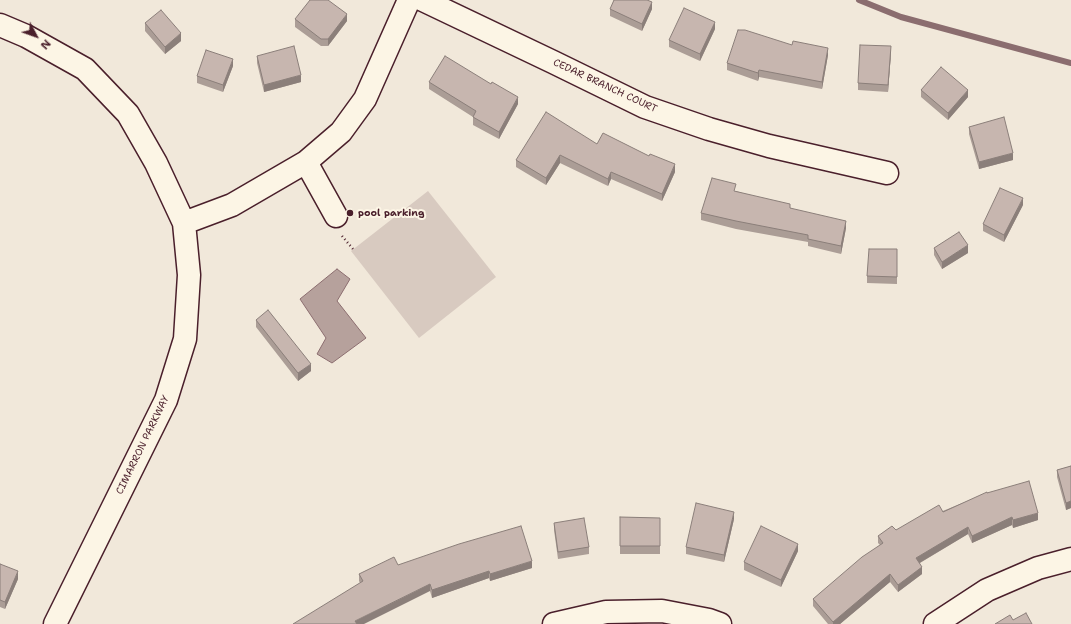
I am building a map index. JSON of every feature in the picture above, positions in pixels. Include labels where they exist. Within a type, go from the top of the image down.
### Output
[{"type":"street","points":[[184,223],[232,205],[306,162],[341,132],[365,99],[409,0]]},
{"type":"street","name":"CEDAR BRANCH COURT","points":[[423,0],[645,107],[709,129],[769,146],[887,173]]},
{"type":"street","name":"CIMARRON PARKWAY","points":[[0,26],[26,36],[85,69],[128,114],[156,163],[184,223],[189,275],[185,337],[166,400],[55,624]]},
{"type":"street","points":[[306,162],[336,216]]},
{"type":"street","points":[[935,624],[986,590],[1038,568],[1071,559]]},
{"type":"street","points":[[558,624],[606,612],[662,611],[709,620],[720,624]]},
{"type":"path","points":[[345,239],[353,249]]},
{"type":"shaded area","points":[[428,191],[496,277],[419,338],[351,251]]},
{"type":"shaded area","points":[[337,269],[350,279],[337,301],[366,338],[332,363],[317,354],[326,338],[300,299]]},
{"type":"building","points":[[310,0],[328,0],[347,14],[328,39],[321,39],[295,19]]},
{"type":"building","points":[[614,0],[647,0],[652,2],[642,24],[610,9]]},
{"type":"building","points":[[684,8],[715,22],[700,54],[669,40]]},
{"type":"building","points":[[161,10],[181,33],[165,47],[145,23]]},
{"type":"building","points":[[738,30],[745,30],[792,45],[793,41],[828,48],[822,82],[759,70],[758,73],[727,63]]},
{"type":"building","points":[[860,45],[891,46],[888,85],[858,83]]},
{"type":"building","points":[[294,46],[301,75],[264,85],[257,56]]},
{"type":"building","points":[[206,50],[233,59],[223,85],[197,76]]},
{"type":"building","points":[[445,56],[491,84],[492,82],[518,97],[499,132],[473,117],[476,111],[429,82]]},
{"type":"building","points":[[941,67],[968,90],[948,113],[921,90]]},
{"type":"building","points":[[546,112],[597,144],[603,133],[649,156],[650,154],[675,164],[662,194],[611,172],[608,179],[560,155],[546,178],[516,160]]},
{"type":"building","points":[[1004,117],[1013,153],[979,162],[969,127]]},
{"type":"building","points":[[712,178],[736,184],[734,191],[790,204],[790,208],[846,221],[841,246],[808,239],[808,235],[701,213]]},
{"type":"building","points":[[1000,188],[1023,198],[1004,235],[983,224]]},
{"type":"building","points":[[959,232],[968,245],[942,262],[934,248]]},
{"type":"building","points":[[869,249],[897,249],[897,277],[867,276]]},
{"type":"building","points":[[268,310],[311,364],[298,373],[256,320]]},
{"type":"building","points":[[1071,466],[1071,501],[1066,503],[1057,470]]},
{"type":"building","points":[[1029,481],[1038,513],[1013,520],[1012,517],[972,536],[968,527],[916,558],[922,567],[898,585],[890,574],[833,622],[813,599],[862,557],[883,543],[878,536],[892,526],[896,530],[939,505],[943,512],[987,492]]},
{"type":"building","points":[[696,503],[734,512],[724,555],[686,547]]},
{"type":"building","points":[[620,517],[660,518],[660,546],[620,546]]},
{"type":"building","points":[[584,518],[589,547],[558,552],[554,523]]},
{"type":"building","points":[[521,526],[532,561],[490,574],[489,571],[432,590],[430,584],[355,621],[357,624],[293,624],[363,581],[359,574],[394,557],[398,565],[459,544]]},
{"type":"building","points":[[761,526],[798,544],[781,580],[744,562]]},
{"type":"building","points":[[0,564],[18,571],[5,602],[0,600]]},
{"type":"building","points":[[1026,613],[1032,624],[995,624],[1010,615],[1013,620]]},
{"type":"waterway","points":[[859,0],[901,17],[1071,63]]},
{"type":"place","name":"pool parking","points":[[350,213]]}]
